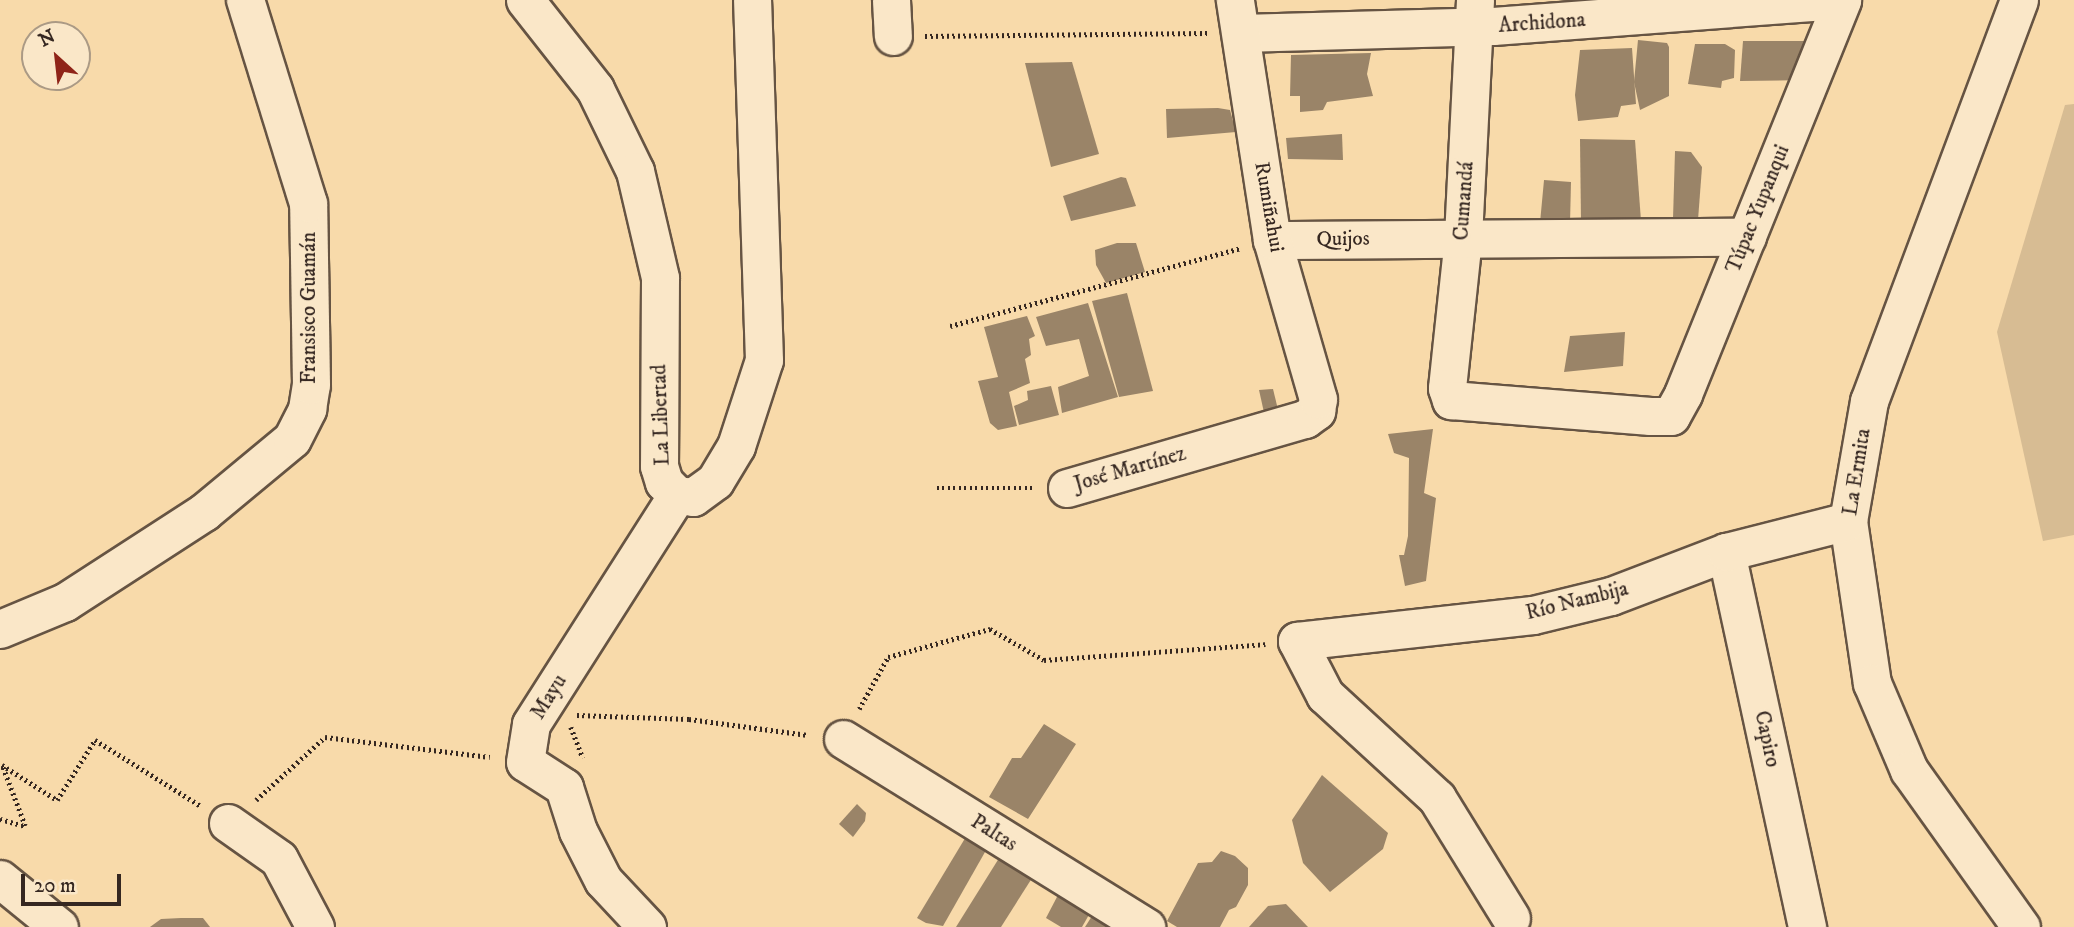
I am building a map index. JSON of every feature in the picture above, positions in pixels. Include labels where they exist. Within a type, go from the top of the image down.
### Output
[{"type":"street","name":"Fransisco Guamán","points":[[0,629],[65,602],[204,512],[292,439],[307,409],[311,385],[308,203],[246,0]]},
{"type":"street","name":"La Libertad","points":[[525,0],[595,89],[635,171],[660,278],[659,466],[664,482],[677,495],[693,496],[715,481],[736,446],[764,360],[752,0]]},
{"type":"street","points":[[891,0],[893,36]]},
{"type":"street","name":"Archidona","points":[[1238,16],[1475,13],[1842,0]]},
{"type":"street","name":"Túpac Yupanqui","points":[[1451,400],[1671,416],[1747,237],[1842,0]]},
{"type":"street","name":"La Ermita","points":[[2019,0],[1869,401],[1848,521],[1872,683],[1909,770],[2021,927]]},
{"type":"street","name":"Cumandá","points":[[1451,400],[1447,388],[1463,238],[1475,13]]},
{"type":"street","name":"Rumiñahui","points":[[1238,16],[1272,240],[1318,399],[1316,411]]},
{"type":"street","name":"Quijos","points":[[1272,240],[1747,237]]},
{"type":"street","name":"José Martínez","points":[[1067,488],[1306,419],[1316,411]]},
{"type":"street","name":"Mayu","points":[[525,762],[531,724],[677,495]]},
{"type":"street","name":"Río Nambija","points":[[1511,918],[1437,798],[1325,695],[1297,641],[1533,615],[1611,596],[1726,552],[1848,521]]},
{"type":"street","name":"Capiro","points":[[1726,552],[1807,927]]},
{"type":"street","name":"Paltas","points":[[842,739],[1146,927]]},
{"type":"street","points":[[525,762],[564,787],[578,831],[604,880],[647,927]]},
{"type":"street","points":[[228,823],[279,859],[315,927]]},
{"type":"street","points":[[0,879],[59,927]]},
{"type":"path","points":[[893,36],[1238,16]]},
{"type":"path","points":[[950,326],[1272,240]]},
{"type":"path","name":"José Martínez","points":[[937,488],[1067,488]]},
{"type":"path","points":[[0,819],[25,826],[2,765],[57,800],[95,740],[228,823],[325,737],[525,762]]},
{"type":"shaded area","points":[[2074,104],[2074,535],[2043,541],[1997,332],[2065,105]]},
{"type":"building","points":[[1638,40],[1667,43],[1669,47],[1669,96],[1640,110],[1634,82]]},
{"type":"building","points":[[1743,41],[1806,41],[1806,80],[1740,81]]},
{"type":"building","points":[[1695,44],[1725,44],[1735,50],[1734,78],[1722,81],[1721,88],[1688,84]]},
{"type":"building","points":[[1632,48],[1636,104],[1621,106],[1618,117],[1578,121],[1575,95],[1580,50]]},
{"type":"building","points":[[1371,53],[1367,74],[1373,96],[1327,102],[1323,110],[1300,112],[1300,96],[1290,96],[1291,55]]},
{"type":"building","points":[[1072,62],[1099,154],[1051,167],[1025,63]]},
{"type":"building","points":[[1166,109],[1230,110],[1236,132],[1167,138]]},
{"type":"building","points":[[1342,134],[1343,160],[1288,159],[1286,138]]},
{"type":"building","points":[[1580,139],[1635,140],[1641,221],[1581,222]]},
{"type":"building","points":[[1675,151],[1691,152],[1702,167],[1698,220],[1673,219]]},
{"type":"building","points":[[1121,177],[1126,178],[1136,206],[1071,221],[1063,196]]},
{"type":"building","points":[[1544,180],[1571,182],[1570,223],[1540,223]]},
{"type":"building","points":[[1117,243],[1136,243],[1145,272],[1106,283],[1096,265],[1095,250]]},
{"type":"building","points":[[1127,293],[1153,391],[1119,397],[1092,301]]},
{"type":"building","points":[[1088,303],[1118,397],[1062,413],[1058,387],[1089,376],[1079,339],[1046,346],[1036,317]]},
{"type":"building","points":[[1027,316],[1035,336],[1029,339],[1031,355],[1025,359],[1030,383],[1009,392],[1017,426],[998,430],[990,423],[978,381],[998,377],[984,327]]},
{"type":"building","points":[[1625,332],[1623,366],[1564,372],[1570,336]]},
{"type":"building","points":[[1051,386],[1059,415],[1019,425],[1014,406],[1028,400],[1027,391]]},
{"type":"building","points":[[1273,389],[1281,422],[1267,426],[1259,390]]},
{"type":"building","points":[[1433,429],[1424,493],[1436,498],[1426,581],[1405,586],[1399,555],[1404,555],[1408,536],[1409,458],[1394,453],[1388,434]]},
{"type":"building","points":[[1044,724],[1076,744],[1028,819],[989,797],[1012,758],[1021,758]]},
{"type":"building","points":[[1322,775],[1388,833],[1383,849],[1330,892],[1303,863],[1292,820]]},
{"type":"building","points":[[857,804],[866,813],[865,821],[853,837],[839,824]]},
{"type":"building","points":[[967,835],[989,845],[943,926],[926,923],[917,918]]},
{"type":"building","points":[[1221,851],[1235,856],[1248,868],[1248,885],[1236,907],[1229,910],[1220,927],[1177,927],[1167,921],[1198,863],[1212,862]]},
{"type":"building","points":[[1001,855],[1034,875],[1001,927],[956,927]]},
{"type":"building","points":[[1058,895],[1090,913],[1082,927],[1061,927],[1046,918]]},
{"type":"building","points":[[1286,904],[1308,927],[1249,927],[1268,906]]},
{"type":"building","points":[[1092,916],[1111,927],[1085,927]]},
{"type":"building","points":[[203,918],[210,927],[150,927],[161,919]]}]
